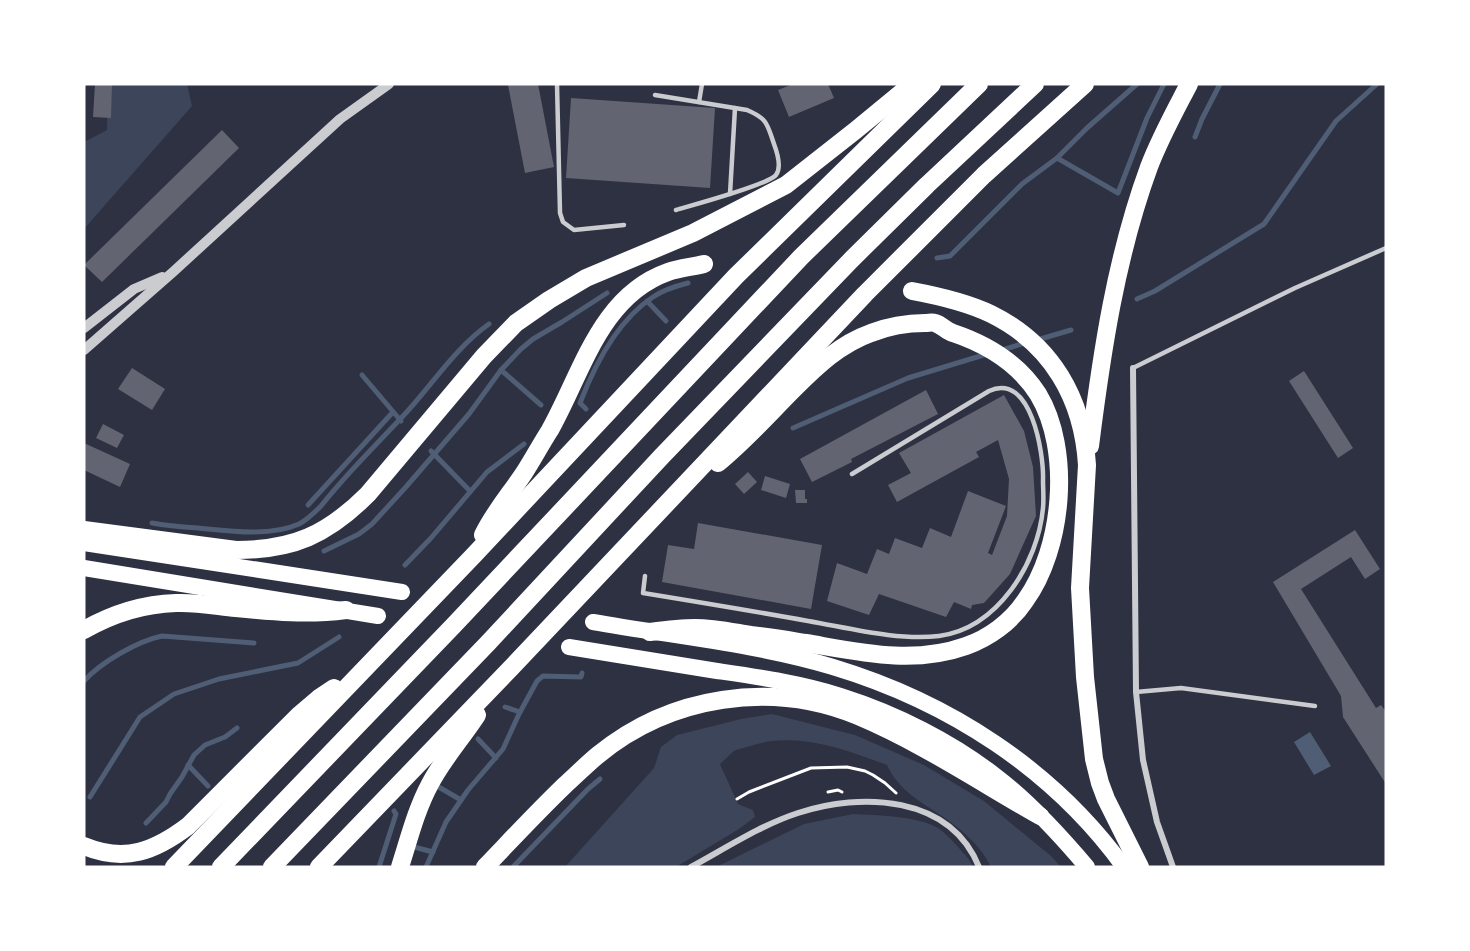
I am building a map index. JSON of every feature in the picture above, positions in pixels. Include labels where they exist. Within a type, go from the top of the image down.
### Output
[{"type":"highway","points":[[84,530],[236,550],[279,547],[309,538],[347,514],[368,494],[484,356],[516,323],[549,300],[586,279],[693,233],[786,184],[912,84]]},
{"type":"highway","points":[[174,867],[455,575],[736,276],[932,84]]},
{"type":"highway","points":[[221,867],[498,580],[807,251],[979,84]]},
{"type":"highway","points":[[272,867],[852,259],[1035,84]]},
{"type":"highway","points":[[319,867],[496,684],[891,267],[1013,148],[1085,84]]},
{"type":"highway","points":[[1140,867],[1106,799],[1096,769],[1084,677],[1080,588],[1088,465],[1108,322],[1123,250],[1150,165],[1189,84]]},
{"type":"highway","points":[[474,555],[493,516],[524,473],[552,427],[588,353],[617,307],[636,288],[655,278],[669,272],[704,264]]},
{"type":"highway","points":[[912,291],[953,300],[990,314],[1022,333],[1047,356],[1066,384],[1079,414],[1088,465]]},
{"type":"highway","points":[[650,632],[680,628],[714,629],[837,649],[906,657],[951,651],[974,643],[993,633],[1017,613],[1037,583],[1051,542],[1057,511],[1059,472],[1055,436],[1050,417],[1025,377],[986,346],[948,332],[936,323],[920,323],[888,327],[870,333],[854,340],[828,357],[733,451],[683,485]]},
{"type":"highway","points":[[84,543],[402,592]]},
{"type":"highway","points":[[84,568],[378,616]]},
{"type":"highway","points":[[84,630],[121,613],[153,605],[176,603],[302,613],[346,610]]},
{"type":"highway","points":[[592,622],[759,649],[816,663],[871,679],[932,706],[995,742],[1045,781],[1084,817],[1124,867]]},
{"type":"highway","points":[[569,647],[808,687],[874,708],[965,755],[1009,786],[1087,867]]},
{"type":"highway","points":[[84,846],[117,854],[132,853],[160,845],[189,826],[310,705],[363,669]]},
{"type":"highway","points":[[400,867],[429,786],[496,684]]},
{"type":"highway","points":[[485,867],[533,816],[598,755],[636,729],[694,705],[743,696],[798,699],[827,705],[856,715],[908,739],[1040,816]]},
{"type":"street","points":[[84,350],[340,119],[389,84]]},
{"type":"street","points":[[84,328],[134,289],[173,272]]},
{"type":"street","points":[[1132,368],[1136,692],[1143,759],[1157,822],[1173,867]]},
{"type":"street","points":[[691,867],[797,813],[847,802],[863,802],[900,804],[916,808],[939,819],[964,842],[979,867]]},
{"type":"lane","points":[[557,84],[560,213],[563,222],[574,230],[624,225]]},
{"type":"lane","points":[[699,102],[702,84]]},
{"type":"lane","points":[[655,95],[747,110],[758,114],[766,120],[780,168],[771,179],[676,210]]},
{"type":"lane","points":[[730,194],[735,108]]},
{"type":"lane","points":[[1132,368],[1295,288],[1386,248]]},
{"type":"lane","points":[[645,576],[643,593],[856,630],[924,637],[949,634],[982,618],[994,608],[1021,574],[1038,535],[1043,508],[1043,470],[1039,439],[1032,418],[1019,397],[1010,389],[997,387],[989,391],[852,474]]},
{"type":"lane","points":[[1136,692],[1181,688],[1315,706]]},
{"type":"path","points":[[737,798],[811,768],[847,767],[873,775],[898,795]]},
{"type":"shaded area","points":[[108,84],[187,84],[192,106],[84,229],[84,142],[107,130]]},
{"type":"shaded area","points":[[772,714],[855,735],[924,765],[984,801],[1051,856],[1061,867],[991,867],[970,838],[897,782],[887,765],[836,748],[783,740],[765,742],[734,751],[720,764],[738,804],[753,810],[755,817],[676,867],[565,867],[654,768],[661,747],[677,735],[741,719]]},
{"type":"shaded area","points":[[1310,732],[1331,766],[1314,775],[1294,742]]},
{"type":"shaded area","points":[[853,814],[897,817],[930,824],[952,840],[973,867],[716,867],[804,824]]},
{"type":"building","points":[[95,84],[112,84],[111,118],[93,117]]},
{"type":"building","points":[[538,84],[554,167],[525,173],[508,85]]},
{"type":"building","points":[[793,84],[828,84],[834,98],[789,117],[778,90]]},
{"type":"building","points":[[571,98],[715,108],[710,188],[566,178]]},
{"type":"building","points":[[222,130],[239,148],[102,282],[84,265]]},
{"type":"building","points":[[132,368],[165,389],[152,410],[118,389]]},
{"type":"building","points":[[1304,371],[1353,448],[1338,458],[1289,381]]},
{"type":"building","points":[[926,390],[938,414],[812,482],[800,459]]},
{"type":"building","points":[[1004,395],[1024,431],[1033,467],[1036,516],[1010,574],[984,603],[972,605],[971,609],[954,602],[946,617],[879,594],[869,615],[827,601],[837,563],[867,574],[877,549],[889,554],[895,538],[922,548],[930,528],[951,537],[968,491],[1006,506],[988,553],[992,555],[1007,516],[1009,479],[998,440],[976,452],[979,457],[897,502],[888,485],[911,473],[899,453]]},
{"type":"building","points":[[103,424],[124,435],[117,448],[96,438]]},
{"type":"building","points":[[84,443],[130,464],[120,487],[84,470]]},
{"type":"building","points":[[748,472],[757,482],[744,494],[735,484]]},
{"type":"building","points":[[765,476],[790,484],[786,498],[761,490]]},
{"type":"building","points":[[795,490],[805,490],[807,503],[796,503]]},
{"type":"building","points":[[698,523],[822,545],[811,609],[662,582],[668,545],[694,549]]},
{"type":"building","points":[[1355,530],[1380,569],[1365,579],[1351,557],[1301,589],[1376,708],[1381,705],[1386,712],[1386,784],[1343,717],[1341,696],[1273,582]]},
{"type":"waterway","points":[[937,258],[950,256],[1022,184],[1057,158],[1137,84]]},
{"type":"waterway","points":[[1057,158],[1118,193],[1147,118],[1164,84]]},
{"type":"waterway","points":[[1195,137],[1220,84]]},
{"type":"waterway","points":[[1137,299],[1155,291],[1264,224],[1336,121],[1377,84]]},
{"type":"waterway","points":[[586,409],[580,403],[586,388],[600,358],[618,330],[653,297],[670,288],[688,283]]},
{"type":"waterway","points":[[324,551],[359,534],[372,524],[469,414],[501,370],[521,349],[533,339],[607,293]]},
{"type":"waterway","points":[[647,301],[666,321]]},
{"type":"waterway","points":[[152,523],[262,532],[288,528],[302,522],[321,506],[465,344],[489,324]]},
{"type":"waterway","points":[[1037,340],[1071,330]]},
{"type":"waterway","points":[[999,351],[1028,342]]},
{"type":"waterway","points":[[793,428],[908,378],[987,354]]},
{"type":"waterway","points":[[501,370],[541,405]]},
{"type":"waterway","points":[[362,375],[401,421]]},
{"type":"waterway","points":[[308,505],[393,412]]},
{"type":"waterway","points":[[405,565],[487,472],[524,444]]},
{"type":"waterway","points":[[431,451],[470,491]]},
{"type":"waterway","points":[[84,681],[120,653],[142,642],[162,636],[254,643]]},
{"type":"waterway","points":[[90,797],[140,717],[174,694],[219,679],[298,663],[339,637]]},
{"type":"waterway","points":[[426,867],[446,822],[468,790],[503,749],[537,681],[543,676],[581,677],[582,673]]},
{"type":"waterway","points":[[505,707],[520,712]]},
{"type":"waterway","points":[[146,823],[166,802],[194,755],[205,745],[225,737],[237,728]]},
{"type":"waterway","points":[[478,739],[496,758]]},
{"type":"waterway","points":[[188,765],[208,786]]},
{"type":"waterway","points":[[513,867],[600,779]]},
{"type":"waterway","points":[[437,786],[461,800]]},
{"type":"waterway","points":[[379,867],[396,814],[394,811]]},
{"type":"waterway","points":[[414,847],[433,852]]}]
